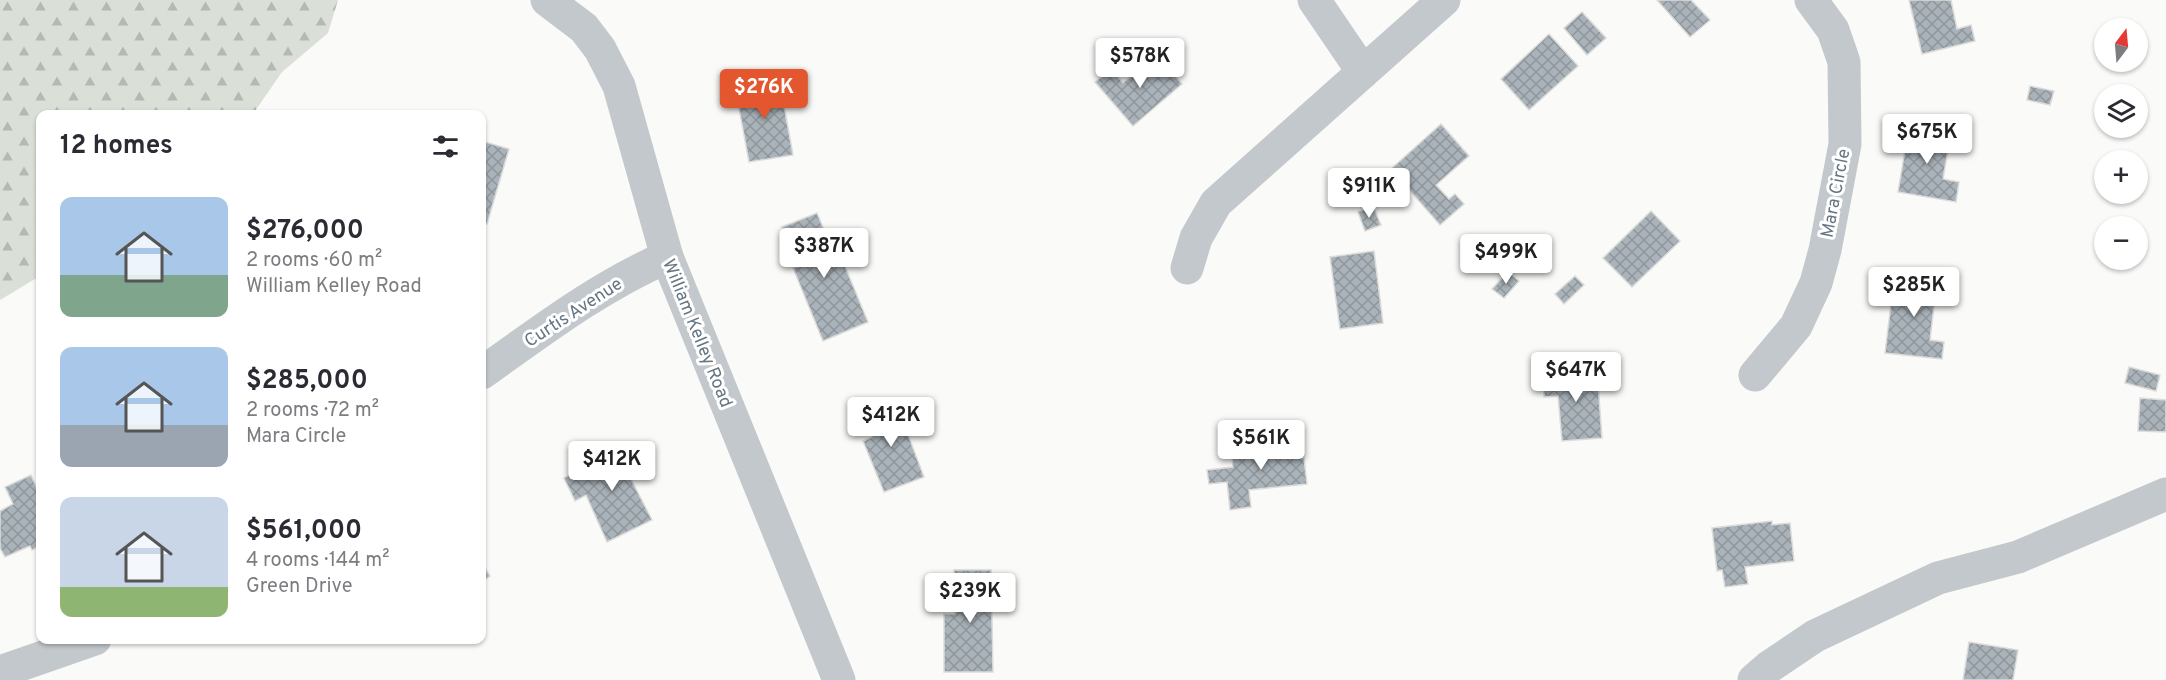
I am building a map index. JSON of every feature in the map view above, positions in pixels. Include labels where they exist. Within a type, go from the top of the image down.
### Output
[{"type":"street","name":"William Kelley Road","points":[[547,0],[584,28],[600,48],[619,86],[667,257],[838,680]]},
{"type":"street","points":[[1314,0],[1363,72]]},
{"type":"street","points":[[1187,268],[1203,223],[1216,203],[1444,0]]},
{"type":"street","name":"Mara Circle","points":[[1755,375],[1796,326],[1816,283],[1825,250],[1845,144],[1844,62],[1833,30],[1811,0]]},
{"type":"street","name":"Curtis Avenue","points":[[486,370],[580,304],[667,257]]},
{"type":"street","points":[[1754,680],[1815,636],[1938,578],[2018,557],[2166,494]]},
{"type":"street","points":[[0,672],[81,644]]},
{"type":"green space","points":[[0,0],[338,0],[328,33],[282,72],[256,110],[36,110],[36,278],[0,300]]},
{"type":"building","points":[[1657,0],[1691,0],[1710,20],[1690,37]]},
{"type":"building","points":[[1909,0],[1951,0],[1957,29],[1971,25],[1975,41],[1922,54]]},
{"type":"building","points":[[1582,12],[1606,38],[1587,55],[1564,28]]},
{"type":"building","points":[[1549,34],[1578,66],[1529,110],[1501,79]]},
{"type":"building","points":[[1157,54],[1182,84],[1133,126],[1095,82],[1111,69],[1123,83]]},
{"type":"building","points":[[779,78],[793,155],[749,162],[735,87]]},
{"type":"building","points":[[2030,86],[2054,91],[2050,105],[2027,100]]},
{"type":"building","points":[[1441,124],[1469,156],[1436,185],[1449,199],[1455,194],[1464,204],[1440,225],[1391,169]]},
{"type":"building","points":[[1909,126],[1951,133],[1943,179],[1959,182],[1956,202],[1898,192]]},
{"type":"building","points":[[486,142],[509,149],[486,224]]},
{"type":"building","points":[[1373,206],[1381,225],[1365,231],[1358,212]]},
{"type":"building","points":[[1651,211],[1680,241],[1632,287],[1603,258]]},
{"type":"building","points":[[817,213],[832,249],[837,247],[868,322],[823,341],[793,268],[799,266],[782,227]]},
{"type":"building","points":[[1374,251],[1383,323],[1340,329],[1330,257]]},
{"type":"building","points":[[1910,270],[1938,273],[1930,340],[1944,342],[1942,359],[1885,353],[1893,287],[1907,289]]},
{"type":"building","points":[[1508,272],[1519,281],[1504,298],[1492,289]]},
{"type":"building","points":[[1575,276],[1584,285],[1564,304],[1555,294]]},
{"type":"building","points":[[2129,367],[2160,375],[2156,391],[2125,383]]},
{"type":"building","points":[[1597,369],[1602,438],[1562,441],[1558,396],[1544,397],[1543,374]]},
{"type":"building","points":[[2140,398],[2166,400],[2166,432],[2138,431]]},
{"type":"building","points":[[895,400],[924,477],[884,492],[863,441],[872,437],[864,412]]},
{"type":"building","points":[[1302,441],[1307,484],[1249,490],[1251,507],[1230,510],[1227,482],[1209,484],[1207,470],[1233,467],[1231,448]]},
{"type":"building","points":[[630,444],[644,472],[631,479],[652,520],[607,542],[586,495],[575,501],[564,478]]},
{"type":"building","points":[[31,475],[36,486],[36,548],[32,550],[30,546],[5,557],[0,548],[0,511],[13,504],[5,487]]},
{"type":"building","points":[[1772,521],[1772,525],[1790,523],[1794,561],[1745,567],[1748,584],[1725,587],[1722,570],[1717,571],[1712,528]]},
{"type":"building","points":[[954,570],[991,570],[993,672],[944,672],[944,614],[955,614]]},
{"type":"building","points":[[1969,642],[2018,650],[2013,680],[1963,680]]}]
